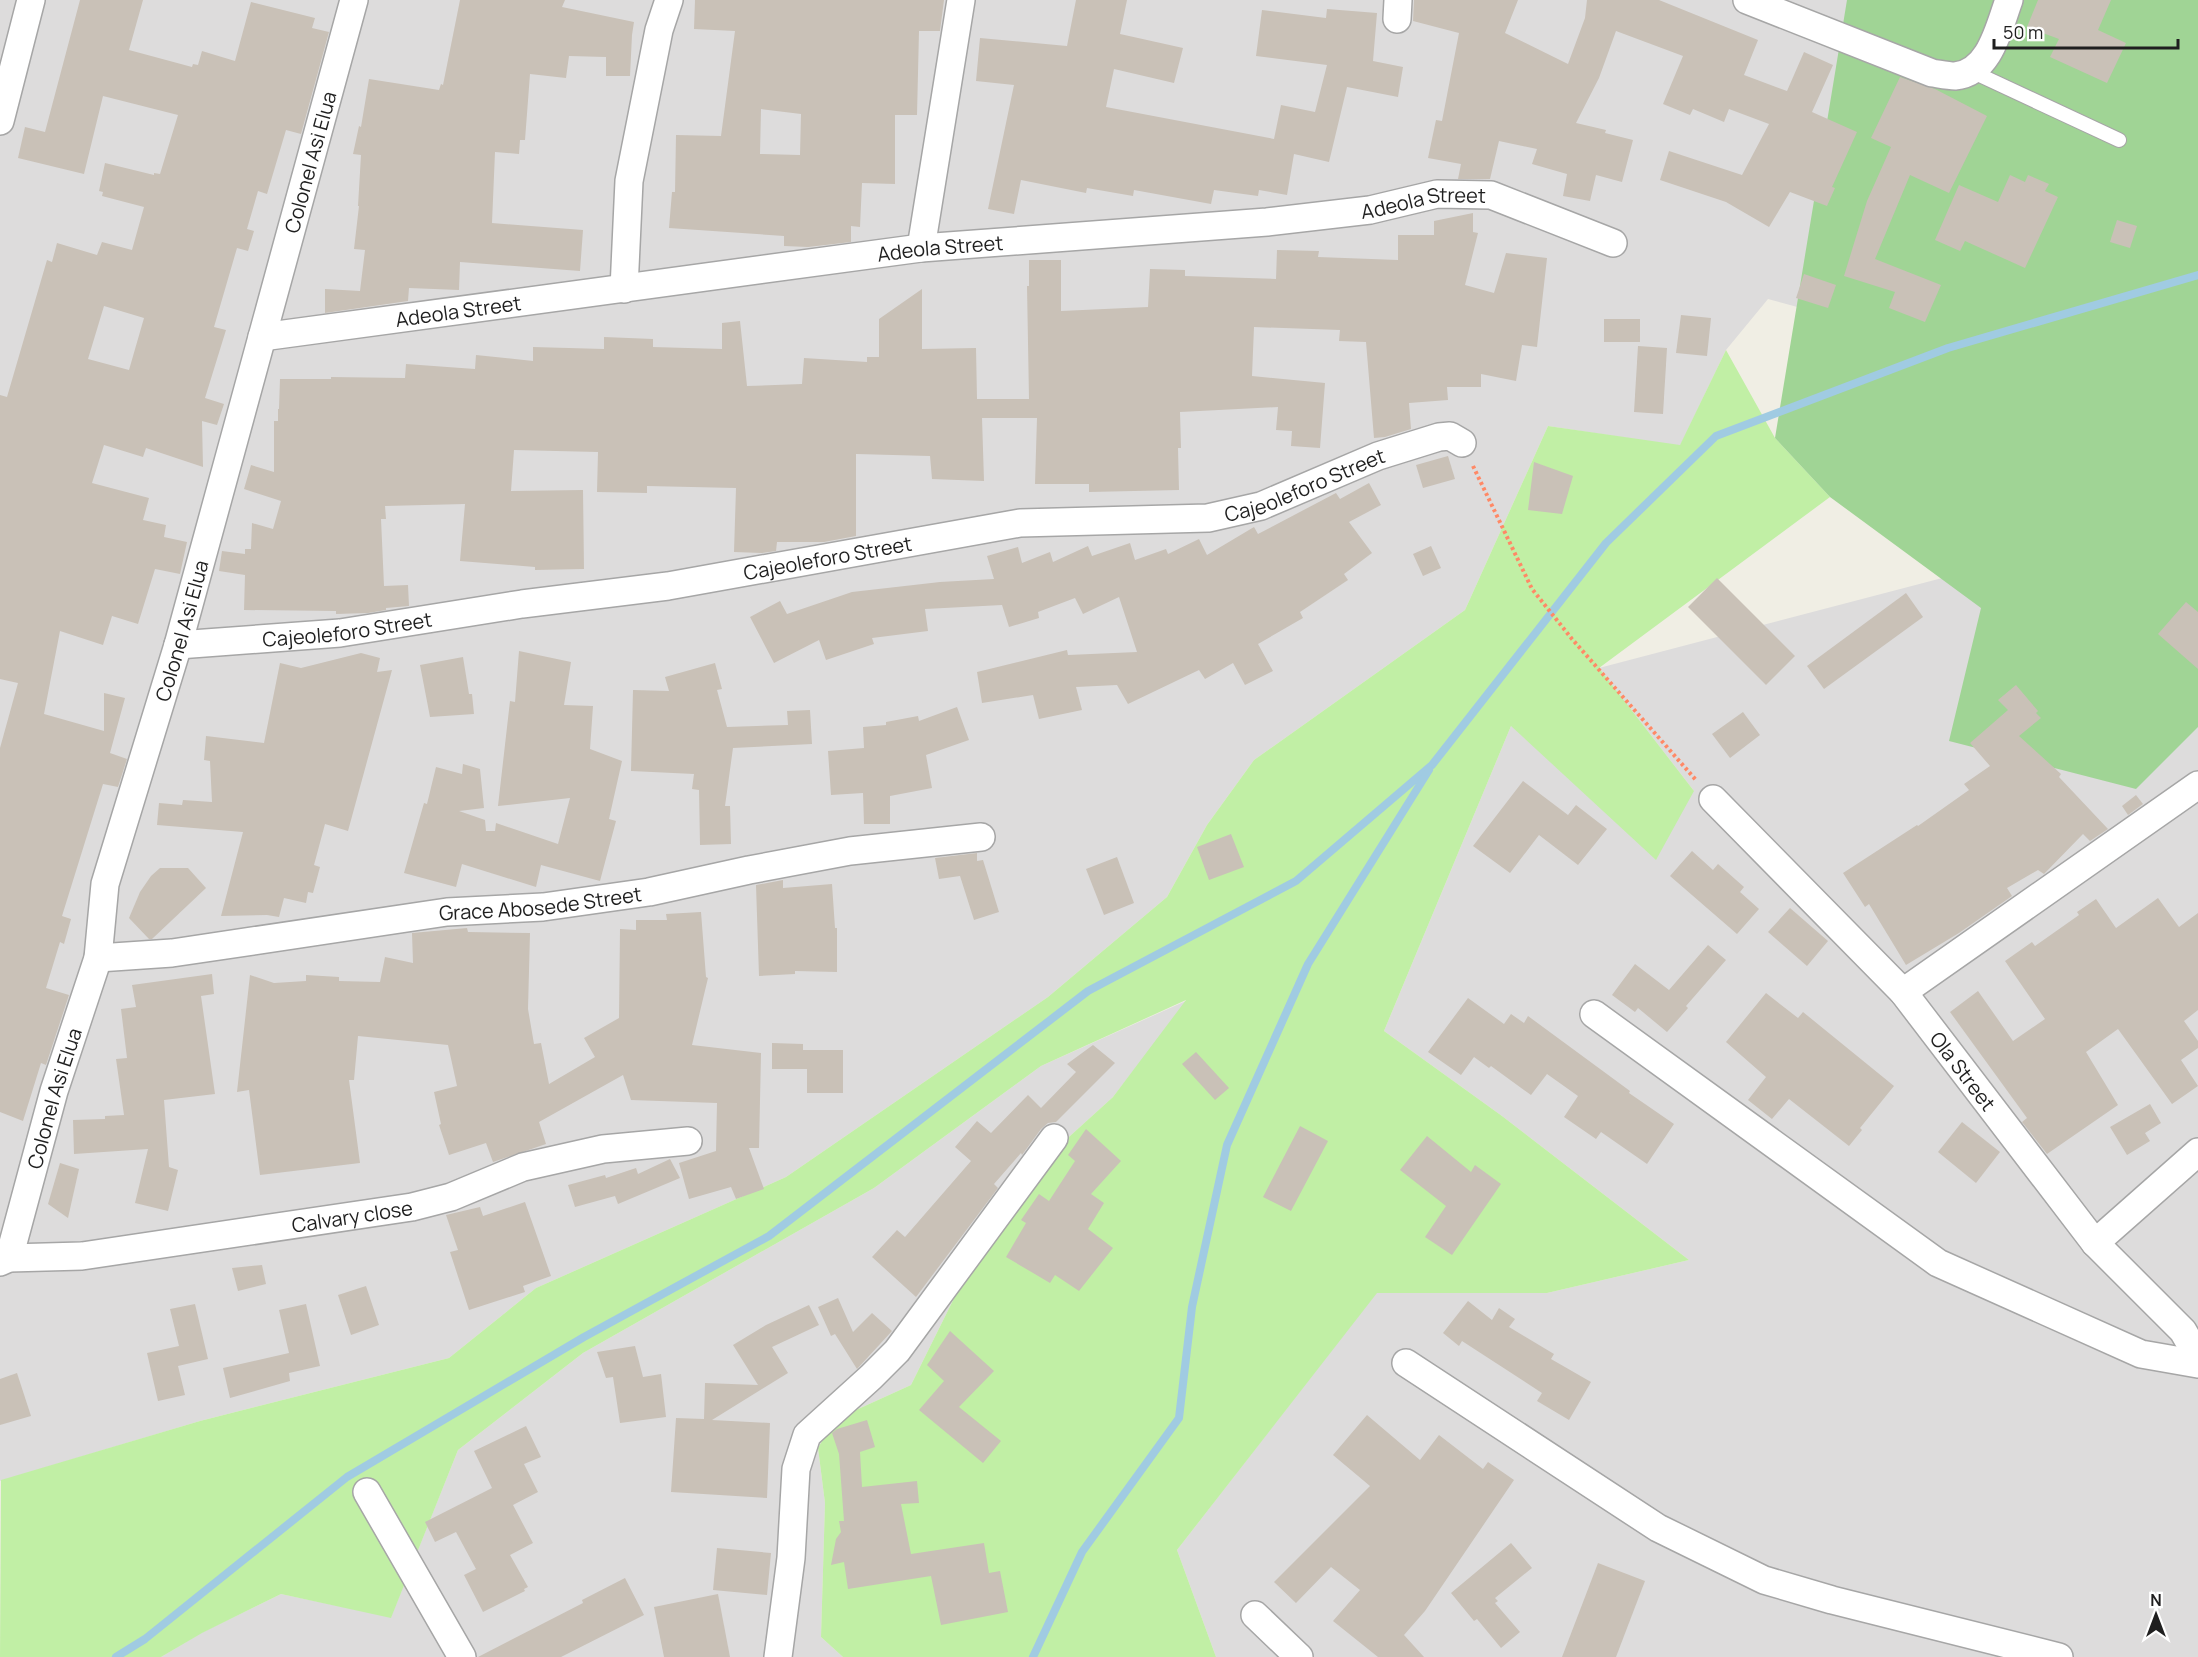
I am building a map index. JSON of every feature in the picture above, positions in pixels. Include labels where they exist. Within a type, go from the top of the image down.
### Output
[{"type":"street","points":[[0,121],[31,0]]},
{"type":"street","name":"Colonel Asi Elua","points":[[4,1260],[54,1091],[98,958],[105,884],[178,645],[354,0]]},
{"type":"street","points":[[624,289],[629,181],[659,30],[669,0]]},
{"type":"street","points":[[921,248],[962,0]]},
{"type":"street","points":[[1747,0],[1932,73],[1955,76],[1979,64],[2009,0]]},
{"type":"street","name":"Adeola Street","points":[[262,337],[921,248],[1267,222],[1370,210],[1437,194],[1491,195],[1613,243]]},
{"type":"street","name":"Cajeoleforo Street","points":[[178,645],[340,633],[522,604],[668,586],[1020,523],[1208,518],[1261,506],[1378,456],[1439,437],[1450,436],[1462,443]]},
{"type":"street","points":[[1903,992],[2198,785]]},
{"type":"street","name":"Ola Street","points":[[1713,799],[1903,992],[2095,1243],[2183,1331],[2198,1357]]},
{"type":"street","name":"Grace Abosede Street","points":[[98,958],[172,953],[447,912],[543,907],[649,892],[850,851],[981,837]]},
{"type":"street","points":[[1594,1014],[1938,1263],[2141,1354],[2198,1364]]},
{"type":"street","points":[[778,1657],[791,1558],[796,1468],[807,1435],[897,1351],[1054,1138]]},
{"type":"street","name":"Calvary close","points":[[4,1260],[82,1256],[412,1207],[451,1197],[523,1167],[603,1149],[688,1140]]},
{"type":"street","points":[[2095,1243],[2198,1152]]},
{"type":"street","points":[[1406,1363],[1658,1528],[1764,1580],[1832,1600],[2059,1657]]},
{"type":"street","points":[[366,1492],[462,1657]]},
{"type":"street","points":[[1255,1615],[1299,1657]]},
{"type":"lane","points":[[1979,64],[2119,140]]},
{"type":"path","points":[[1462,443],[1532,589],[1572,639],[1713,799]]},
{"type":"shaded area","points":[[0,0],[2198,0],[1997,361],[1768,299],[1726,350],[1680,446],[1548,426],[1465,610],[1254,760],[1207,825],[1167,897],[1048,997],[786,1177],[536,1288],[449,1358],[200,1421],[0,1481]]},
{"type":"shaded area","points":[[2198,511],[2198,1657],[1216,1657],[1177,1550],[1377,1292],[1547,1293],[1689,1260],[1502,1116],[1384,1031],[1511,726],[1694,791],[1599,668]]},
{"type":"shaded area","points":[[1188,1000],[1113,1097],[1038,1165],[975,1256],[911,1385],[834,1420],[818,1448],[825,1503],[821,1637],[843,1657],[161,1657],[201,1633],[281,1594],[391,1617],[458,1450],[583,1353],[874,1188],[1041,1066]]},
{"type":"green space","points":[[1847,0],[2198,0],[2198,727],[2136,789],[1949,741],[1981,608],[1830,497],[1775,438]]},
{"type":"green space","points":[[1726,350],[1775,438],[1830,497],[1599,668],[1694,791],[1656,860],[1511,726],[1384,1031],[1502,1116],[1689,1260],[1547,1293],[1377,1293],[1177,1550],[1216,1657],[843,1657],[821,1637],[825,1503],[818,1448],[834,1420],[911,1385],[975,1256],[1038,1165],[1113,1097],[1186,1000],[1041,1066],[874,1188],[583,1353],[458,1450],[391,1618],[281,1594],[202,1633],[161,1657],[0,1657],[1,1480],[200,1421],[449,1358],[536,1288],[786,1177],[1048,997],[1167,897],[1207,825],[1254,760],[1465,610],[1548,426],[1680,445]]},
{"type":"building","points":[[80,0],[143,0],[129,50],[192,67],[193,64],[198,65],[202,51],[235,61],[251,2],[315,18],[312,28],[329,32],[301,134],[286,130],[267,194],[258,191],[247,229],[254,231],[248,251],[237,248],[214,327],[226,330],[205,398],[224,404],[217,425],[202,421],[203,467],[146,448],[143,457],[104,445],[92,483],[149,498],[143,520],[166,525],[164,537],[187,542],[180,574],[155,569],[138,624],[112,616],[103,645],[60,631],[44,714],[104,731],[104,693],[125,698],[110,753],[127,759],[118,787],[103,784],[62,916],[71,919],[64,944],[60,942],[46,988],[69,995],[46,1065],[41,1063],[23,1121],[0,1112],[0,748],[18,683],[0,679],[0,395],[7,397],[47,260],[52,262],[57,243],[97,255],[102,242],[132,250],[144,207],[102,196],[103,192],[99,191],[105,163],[154,175],[154,173],[160,174],[178,115],[103,96],[84,174],[18,158],[25,127],[45,132]],"holes":[[[104,306],[144,318],[129,370],[88,359]]]},
{"type":"building","points":[[460,0],[565,0],[562,7],[634,22],[630,76],[606,76],[606,57],[569,56],[566,78],[530,74],[525,140],[520,140],[519,154],[495,152],[492,223],[583,230],[580,271],[460,262],[459,290],[409,288],[408,301],[325,313],[325,289],[360,291],[365,250],[354,249],[361,155],[353,154],[359,126],[361,127],[369,79],[439,90],[441,84],[443,85]]},
{"type":"building","points":[[695,0],[944,0],[940,31],[919,31],[917,115],[895,115],[895,184],[862,183],[860,227],[851,226],[851,242],[808,247],[784,246],[784,236],[669,228],[672,192],[675,192],[676,135],[721,136],[735,31],[694,29]],"holes":[[[761,109],[801,114],[800,155],[760,154]]]},
{"type":"building","points":[[1076,0],[1127,0],[1120,34],[1183,48],[1174,83],[1114,69],[1106,107],[1274,139],[1281,105],[1315,112],[1327,65],[1256,56],[1262,10],[1326,18],[1327,9],[1377,13],[1373,61],[1403,67],[1398,97],[1347,87],[1329,162],[1294,154],[1287,195],[1259,190],[1258,196],[1214,190],[1211,204],[1134,190],[1133,196],[1087,188],[1086,193],[1021,180],[1014,214],[988,209],[1014,85],[976,81],[980,38],[1067,46]]},
{"type":"building","points":[[1414,0],[1518,0],[1505,33],[1568,64],[1585,18],[1587,0],[1659,0],[1758,40],[1744,75],[1787,91],[1804,52],[1833,65],[1812,112],[1857,132],[1832,187],[1835,188],[1827,206],[1790,192],[1769,227],[1726,202],[1660,180],[1669,151],[1742,175],[1769,124],[1729,109],[1724,122],[1693,109],[1690,115],[1663,104],[1683,56],[1616,31],[1599,78],[1576,123],[1606,130],[1605,133],[1633,140],[1622,182],[1596,175],[1590,201],[1563,196],[1567,174],[1532,164],[1537,149],[1499,141],[1490,179],[1458,179],[1461,164],[1428,158],[1436,120],[1442,121],[1459,33],[1413,21]]},
{"type":"building","points":[[2038,0],[2111,0],[2098,30],[2126,43],[2107,83],[2050,57],[2059,39],[2027,27]]},
{"type":"building","points":[[1900,77],[1935,89],[1987,116],[1949,193],[1910,175],[1875,259],[1941,285],[1925,322],[1889,308],[1895,292],[1844,276],[1867,201],[1891,147],[1871,138]]},
{"type":"building","points":[[2010,175],[2025,182],[2028,175],[2049,184],[2045,191],[2058,197],[2025,268],[1965,241],[1960,251],[1935,240],[1959,185],[1998,202]]},
{"type":"building","points":[[1473,213],[1473,232],[1478,233],[1465,285],[1494,293],[1506,253],[1547,258],[1537,347],[1522,345],[1516,381],[1481,374],[1481,387],[1447,387],[1448,400],[1409,403],[1411,429],[1385,437],[1374,438],[1366,342],[1339,341],[1340,330],[1254,327],[1252,376],[1325,383],[1320,448],[1291,446],[1292,431],[1276,430],[1278,407],[1180,412],[1179,490],[1089,492],[1089,484],[1035,484],[1037,418],[982,418],[984,481],[932,479],[930,456],[856,454],[856,536],[824,542],[777,542],[776,551],[762,553],[734,552],[736,488],[647,486],[647,493],[597,492],[598,452],[514,450],[511,491],[583,490],[584,569],[535,570],[535,567],[460,561],[465,504],[385,506],[386,519],[381,519],[384,586],[408,585],[409,606],[386,608],[386,610],[368,613],[336,614],[336,611],[244,610],[245,575],[219,571],[222,551],[245,554],[245,549],[251,549],[252,523],[273,529],[281,501],[244,489],[251,465],[274,472],[274,421],[278,421],[280,379],[405,378],[406,364],[475,369],[476,355],[533,361],[533,347],[604,349],[604,337],[653,339],[653,347],[722,349],[722,323],[740,321],[747,386],[802,384],[804,358],[867,362],[867,357],[879,357],[879,319],[922,289],[922,349],[976,348],[977,399],[1029,399],[1027,286],[1029,286],[1029,260],[1061,260],[1061,311],[1148,307],[1150,269],[1185,270],[1185,276],[1276,279],[1277,250],[1319,251],[1318,257],[1398,260],[1398,235],[1434,235],[1434,221]]},
{"type":"building","points":[[2117,220],[2137,226],[2130,248],[2110,242]]},
{"type":"building","points":[[1804,274],[1836,285],[1828,308],[1796,298]]},
{"type":"building","points":[[1681,315],[1711,318],[1707,356],[1676,353]]},
{"type":"building","points":[[1604,319],[1640,319],[1640,342],[1604,342]]},
{"type":"building","points":[[1638,346],[1667,348],[1663,414],[1634,412]]},
{"type":"building","points":[[1448,456],[1455,479],[1423,488],[1416,465]]},
{"type":"building","points":[[1534,462],[1573,476],[1562,514],[1528,510]]},
{"type":"building","points":[[1369,483],[1381,505],[1349,522],[1372,553],[1344,574],[1348,580],[1300,612],[1303,618],[1258,644],[1273,671],[1245,685],[1233,663],[1205,679],[1199,670],[1128,704],[1117,685],[1076,687],[1082,710],[1039,719],[1033,695],[982,703],[977,672],[1067,650],[1068,655],[1137,652],[1119,597],[1083,614],[1075,598],[1038,612],[1039,618],[1009,627],[1002,605],[925,609],[928,631],[872,638],[874,644],[826,660],[819,640],[774,663],[750,617],[780,601],[787,614],[852,592],[940,582],[994,579],[987,556],[1018,547],[1022,563],[1050,552],[1053,562],[1088,546],[1092,556],[1130,543],[1135,560],[1166,549],[1168,554],[1199,539],[1207,555],[1254,527],[1258,534],[1336,493],[1340,499]]},
{"type":"building","points":[[1431,546],[1441,568],[1423,576],[1413,554]]},
{"type":"building","points":[[1717,578],[1795,656],[1766,685],[1688,607]]},
{"type":"building","points":[[1906,593],[1923,617],[1824,689],[1807,666]]},
{"type":"building","points":[[2186,602],[2198,612],[2198,669],[2158,634]]},
{"type":"building","points":[[519,651],[571,662],[564,705],[593,706],[590,749],[622,761],[609,819],[616,821],[600,881],[541,865],[536,887],[462,864],[456,887],[404,873],[424,803],[427,804],[436,767],[462,774],[463,764],[480,769],[484,808],[459,811],[485,820],[486,831],[495,831],[496,823],[558,844],[570,798],[498,806],[510,701],[515,702]]},
{"type":"building","points":[[361,653],[380,658],[377,672],[392,670],[348,831],[325,824],[314,865],[320,867],[313,893],[308,892],[306,903],[284,898],[279,917],[221,916],[243,832],[157,825],[159,803],[182,805],[183,800],[212,802],[210,761],[204,760],[206,736],[264,743],[280,663],[301,668]]},
{"type":"building","points":[[463,657],[469,694],[472,694],[474,714],[430,717],[420,665]]},
{"type":"building","points":[[715,663],[722,689],[717,690],[727,727],[788,725],[787,711],[810,710],[812,744],[733,748],[725,806],[730,806],[731,844],[700,845],[699,790],[692,789],[694,774],[631,771],[633,690],[669,691],[665,677]]},
{"type":"building","points":[[2016,685],[2038,711],[2036,713],[2041,718],[2019,736],[2061,774],[2059,777],[2108,829],[2090,841],[2083,834],[2044,874],[2038,870],[2007,888],[2012,896],[1959,933],[1906,965],[1869,904],[1865,907],[1843,873],[1918,826],[1969,790],[1964,784],[1990,766],[1970,743],[2008,710],[1998,700]]},
{"type":"building","points":[[957,707],[969,740],[926,755],[932,788],[890,796],[890,824],[864,824],[863,793],[831,795],[828,751],[864,748],[863,727],[886,725],[886,722],[918,716],[919,721]]},
{"type":"building","points":[[1743,712],[1760,735],[1730,758],[1712,734]]},
{"type":"building","points":[[1523,781],[1568,815],[1576,805],[1607,829],[1578,865],[1539,835],[1510,873],[1473,846]]},
{"type":"building","points":[[2136,795],[2143,804],[2128,815],[2122,806]]},
{"type":"building","points":[[1231,834],[1244,867],[1209,880],[1197,847]]},
{"type":"building","points":[[1692,851],[1713,870],[1718,864],[1744,887],[1740,892],[1759,909],[1737,934],[1670,876]]},
{"type":"building","points":[[977,853],[977,861],[983,860],[999,912],[974,920],[960,876],[939,879],[935,858]]},
{"type":"building","points":[[1117,857],[1134,903],[1104,915],[1086,869]]},
{"type":"building","points":[[160,868],[188,868],[206,888],[152,939],[149,939],[129,918],[140,892]]},
{"type":"building","points":[[783,880],[783,888],[832,884],[835,928],[837,928],[837,972],[795,971],[795,974],[759,976],[756,885]]},
{"type":"building","points":[[2158,898],[2179,927],[2198,913],[2198,1010],[2184,1021],[2198,1041],[2198,1048],[2181,1060],[2198,1086],[2172,1104],[2118,1029],[2086,1052],[2118,1105],[2047,1154],[2022,1122],[2027,1118],[1950,1012],[1978,991],[2013,1041],[2045,1019],[2005,961],[2032,942],[2035,946],[2079,915],[2077,912],[2096,899],[2116,928]]},
{"type":"building","points":[[1790,908],[1828,941],[1807,966],[1768,932]]},
{"type":"building","points":[[701,912],[706,977],[708,978],[692,1045],[761,1053],[759,1148],[749,1148],[764,1189],[736,1199],[731,1187],[689,1199],[679,1163],[716,1151],[717,1103],[631,1100],[623,1075],[539,1122],[546,1144],[493,1162],[486,1143],[449,1155],[439,1125],[441,1124],[434,1092],[457,1086],[448,1045],[358,1036],[354,1080],[349,1080],[360,1163],[260,1175],[249,1090],[237,1092],[250,975],[274,983],[306,981],[306,975],[339,977],[339,981],[380,982],[385,957],[413,963],[412,933],[467,928],[468,932],[530,933],[528,1009],[534,1044],[541,1043],[549,1084],[595,1057],[584,1038],[619,1018],[620,929],[636,930],[636,920],[667,920],[666,914]]},
{"type":"building","points":[[1708,945],[1726,960],[1667,1032],[1638,1008],[1635,1012],[1612,995],[1635,964],[1669,990]]},
{"type":"building","points":[[212,974],[214,994],[201,996],[215,1094],[164,1100],[169,1167],[178,1170],[168,1211],[135,1203],[148,1149],[74,1154],[73,1120],[105,1119],[105,1116],[124,1115],[116,1059],[127,1058],[121,1009],[136,1007],[132,985]]},
{"type":"building","points":[[1766,993],[1798,1018],[1803,1012],[1894,1086],[1860,1128],[1862,1130],[1849,1146],[1789,1099],[1772,1119],[1748,1100],[1766,1077],[1726,1042]]},
{"type":"building","points":[[1468,998],[1504,1024],[1511,1014],[1524,1023],[1528,1016],[1630,1091],[1629,1093],[1674,1124],[1647,1164],[1601,1132],[1596,1139],[1564,1117],[1578,1096],[1547,1074],[1531,1095],[1491,1066],[1489,1068],[1474,1057],[1461,1075],[1428,1052]]},
{"type":"building","points":[[772,1043],[803,1044],[803,1050],[843,1050],[843,1093],[807,1093],[807,1069],[772,1069]]},
{"type":"building","points":[[1093,1045],[1115,1063],[1056,1122],[1048,1123],[1041,1129],[1022,1155],[1021,1153],[994,1184],[998,1188],[916,1297],[872,1257],[897,1230],[905,1237],[971,1161],[955,1147],[977,1121],[991,1133],[1028,1095],[1041,1108],[1076,1072],[1067,1064]]},
{"type":"building","points":[[1196,1052],[1229,1088],[1215,1100],[1182,1064]]},
{"type":"building","points":[[2150,1104],[2161,1123],[2145,1133],[2150,1141],[2127,1155],[2110,1127]]},
{"type":"building","points":[[1962,1122],[2000,1152],[1976,1183],[1938,1152]]},
{"type":"building","points":[[1300,1126],[1328,1141],[1291,1211],[1263,1197]]},
{"type":"building","points":[[1086,1129],[1121,1161],[1091,1194],[1104,1203],[1088,1229],[1113,1248],[1079,1291],[1055,1275],[1050,1283],[1006,1257],[1026,1223],[1021,1220],[1039,1194],[1049,1201],[1075,1161],[1068,1155]]},
{"type":"building","points":[[1427,1136],[1471,1172],[1475,1165],[1501,1184],[1452,1255],[1425,1237],[1446,1206],[1400,1170]]},
{"type":"building","points":[[670,1159],[680,1178],[618,1204],[615,1196],[575,1207],[568,1185],[605,1175],[606,1178],[636,1168],[638,1174]]},
{"type":"building","points":[[60,1163],[79,1169],[68,1218],[48,1204]]},
{"type":"building","points":[[525,1202],[551,1276],[523,1286],[525,1292],[469,1310],[450,1252],[458,1250],[446,1215],[480,1207],[483,1216]]},
{"type":"building","points":[[262,1265],[266,1284],[238,1291],[232,1268]]},
{"type":"building","points":[[366,1286],[379,1325],[351,1335],[338,1295]]},
{"type":"building","points":[[838,1298],[853,1332],[872,1313],[892,1331],[857,1369],[835,1334],[831,1336],[818,1307]]},
{"type":"building","points":[[1468,1301],[1492,1320],[1499,1308],[1515,1319],[1509,1327],[1554,1354],[1551,1359],[1591,1382],[1569,1420],[1537,1401],[1542,1393],[1462,1341],[1459,1346],[1443,1333]]},
{"type":"building","points":[[195,1304],[208,1359],[178,1366],[185,1395],[158,1401],[147,1353],[179,1346],[170,1309]]},
{"type":"building","points":[[306,1304],[320,1366],[289,1373],[290,1381],[230,1398],[223,1368],[289,1353],[279,1310]]},
{"type":"building","points":[[809,1305],[819,1325],[772,1347],[788,1373],[712,1420],[770,1423],[767,1498],[671,1492],[676,1418],[704,1419],[705,1383],[758,1385],[733,1345],[766,1325]]},
{"type":"building","points":[[950,1331],[994,1371],[959,1407],[1001,1441],[983,1463],[919,1410],[944,1381],[927,1365]]},
{"type":"building","points":[[635,1346],[643,1377],[661,1374],[666,1417],[620,1423],[613,1377],[606,1378],[597,1352]]},
{"type":"building","points":[[17,1373],[31,1416],[0,1425],[0,1379]]},
{"type":"building","points":[[1367,1415],[1420,1460],[1439,1435],[1483,1469],[1488,1462],[1514,1480],[1425,1611],[1404,1635],[1424,1657],[1378,1657],[1333,1621],[1360,1590],[1331,1567],[1296,1603],[1274,1582],[1370,1486],[1333,1455]]},
{"type":"building","points":[[867,1420],[875,1447],[860,1452],[862,1487],[917,1481],[919,1503],[901,1504],[911,1554],[984,1543],[989,1573],[1000,1571],[1008,1612],[941,1625],[931,1576],[848,1589],[844,1562],[831,1565],[836,1539],[841,1532],[839,1521],[844,1521],[839,1454],[832,1433],[837,1429]]},
{"type":"building","points":[[526,1426],[541,1457],[524,1464],[538,1492],[513,1505],[533,1543],[510,1555],[528,1587],[524,1589],[525,1591],[483,1612],[464,1575],[476,1569],[456,1532],[435,1542],[425,1522],[492,1488],[474,1451]]},
{"type":"building","points":[[1511,1543],[1532,1568],[1495,1598],[1498,1601],[1495,1603],[1520,1632],[1501,1648],[1477,1619],[1474,1621],[1451,1593]]},
{"type":"building","points":[[717,1548],[771,1553],[767,1595],[713,1590]]},
{"type":"building","points":[[1598,1563],[1645,1581],[1616,1657],[1562,1657]]},
{"type":"building","points":[[625,1578],[644,1615],[561,1657],[478,1657],[583,1603],[582,1600]]},
{"type":"building","points":[[718,1594],[730,1657],[664,1657],[654,1607]]},
{"type":"waterway","points":[[116,1657],[145,1639],[347,1477],[584,1337],[769,1236],[1088,991],[1296,881],[1432,765],[1606,543],[1716,436],[1948,348],[2198,275]]},
{"type":"waterway","points":[[1033,1657],[1082,1552],[1179,1418],[1192,1307],[1227,1145],[1308,964],[1429,770]]}]
